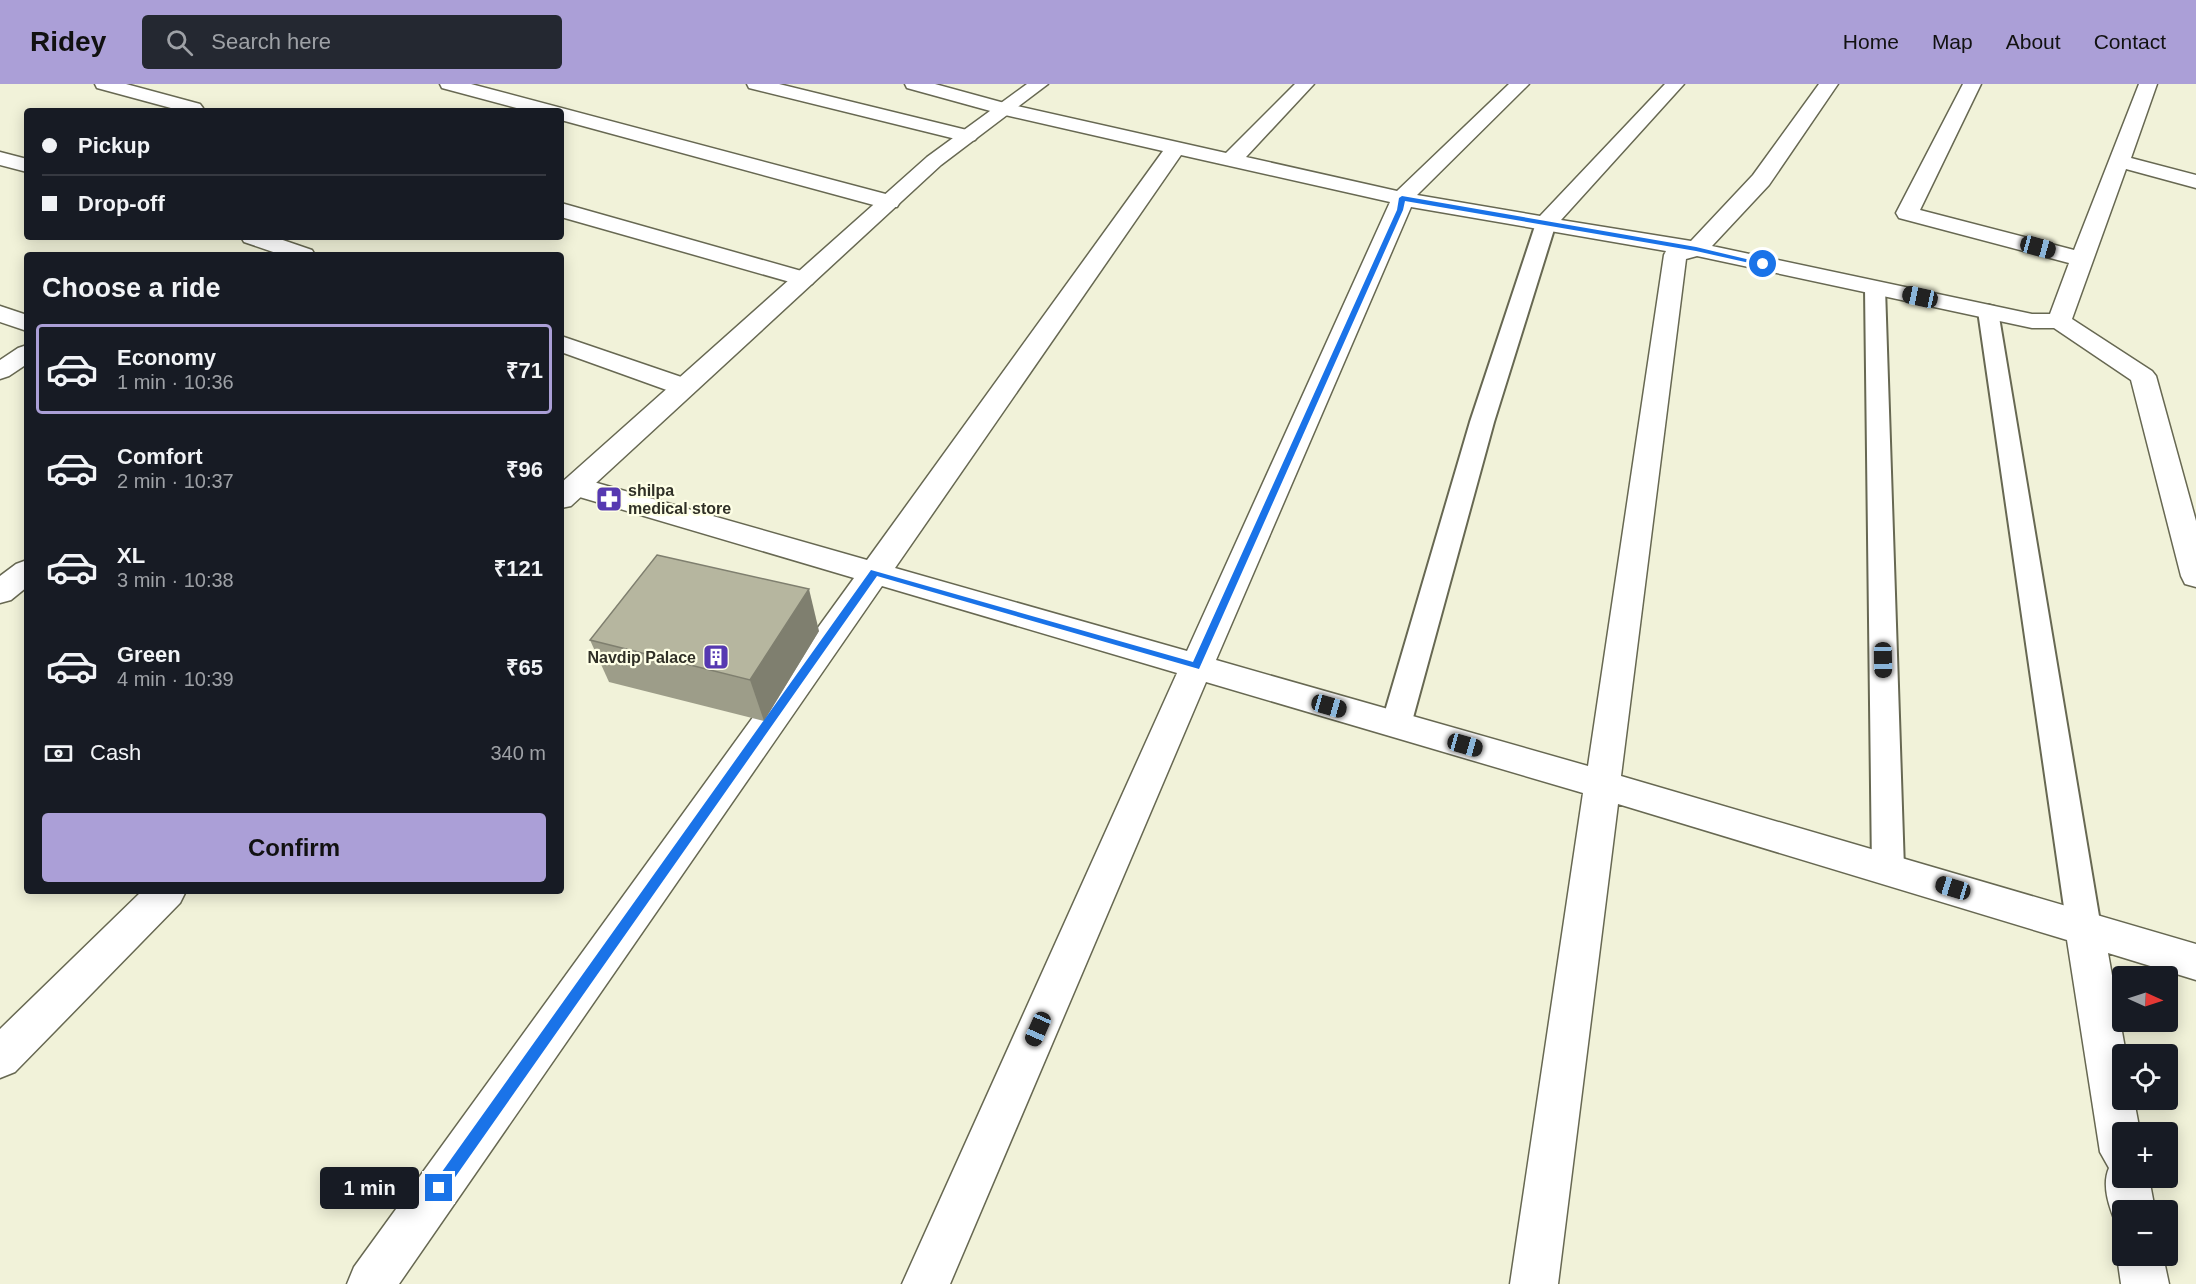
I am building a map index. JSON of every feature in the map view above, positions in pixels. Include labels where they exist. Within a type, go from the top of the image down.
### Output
[{"type":"street","points":[[104,84],[193,108]]},
{"type":"street","points":[[449,84],[539,108]]},
{"type":"street","points":[[756,84],[968,136]]},
{"type":"street","points":[[914,84],[1005,109],[1402,198],[1696,249],[2031,321],[2059,321],[2143,376],[2196,576]]},
{"type":"street","points":[[568,492],[934,161],[1039,84]]},
{"type":"street","points":[[926,1284],[1196,667],[1395,221],[1402,198],[1520,84]]},
{"type":"street","points":[[1546,223],[1674,84]]},
{"type":"street","points":[[1534,1284],[1675,255],[1696,249],[1761,180],[1829,84]]},
{"type":"street","points":[[1972,84],[1907,213],[2082,259]]},
{"type":"street","points":[[2059,321],[2148,84]]},
{"type":"street","points":[[1232,160],[1305,86]]},
{"type":"street","points":[[564,115],[889,202]]},
{"type":"street","points":[[371,1284],[1176,147]]},
{"type":"street","points":[[0,158],[24,165]]},
{"type":"street","points":[[2119,161],[2196,183]]},
{"type":"street","points":[[564,211],[804,279]]},
{"type":"street","points":[[261,240],[295,252]]},
{"type":"street","points":[[0,313],[24,323]]},
{"type":"street","points":[[564,345],[684,387]]},
{"type":"street","points":[[0,370],[24,355]]},
{"type":"street","points":[[568,492],[875,573],[1603,785],[2196,962]]},
{"type":"street","points":[[0,592],[24,573]]},
{"type":"street","points":[[0,1058],[164,894]]},
{"type":"street","points":[[2084,928],[2117,1122]]},
{"type":"street","points":[[2142,1266],[2145,1284]]},
{"type":"lane","points":[[1396,725],[1482,422],[1546,223]]},
{"type":"lane","points":[[1875,288],[1888,869]]},
{"type":"lane","points":[[1988,311],[2084,928]]},
{"type":"building","points":[[657,555],[809,589],[750,680],[590,640]]},
{"type":"place","name":"shilpa medical store","points":[[609,499]]},
{"type":"place","name":"Navdip Palace","points":[[716,657]]},
{"type":"route","points":[[439,1188],[875,573],[1196,667],[1400,210],[1402,198],[1426,204],[1696,249],[1763,264]]}]
